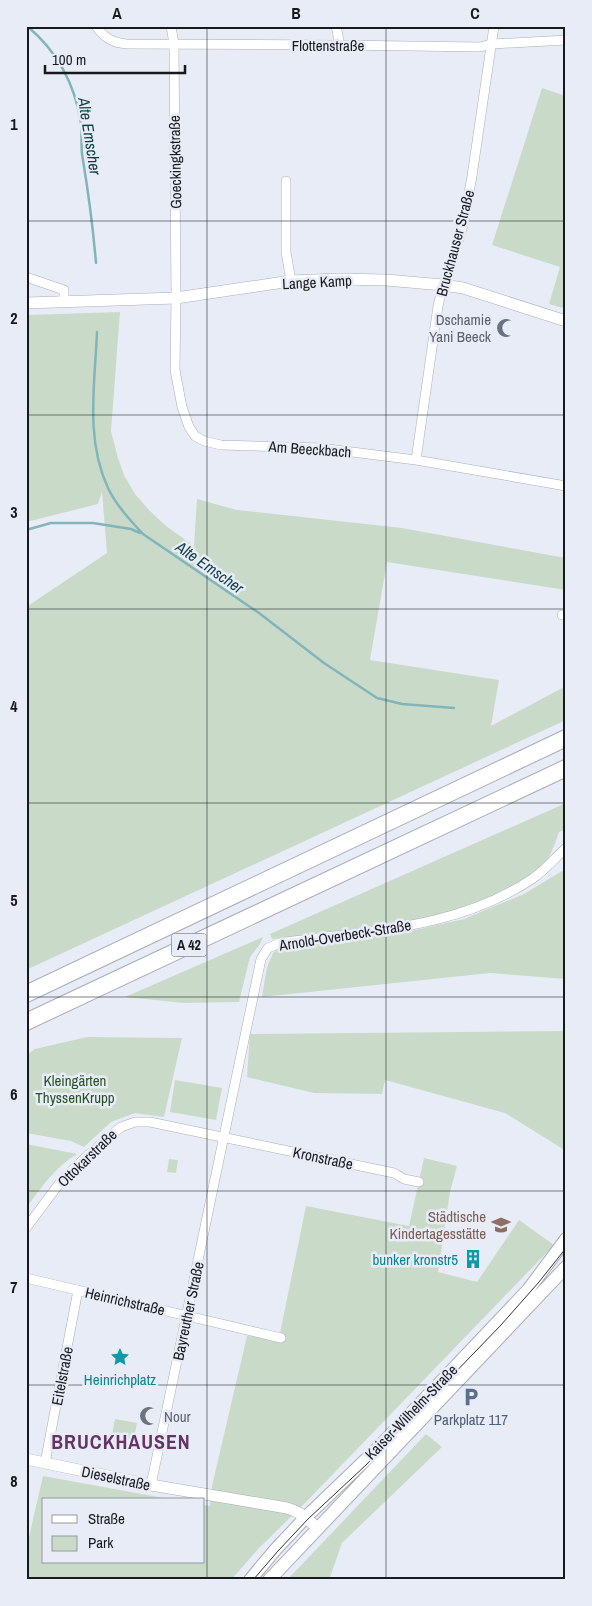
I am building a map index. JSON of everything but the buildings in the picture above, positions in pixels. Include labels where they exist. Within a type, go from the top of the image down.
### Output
[{"type":"highway","name":"A 42","points":[[26,994],[566,738]]},
{"type":"highway","name":"A 42","points":[[26,1022],[566,768]]},
{"type":"highway","points":[[540,780],[566,772]]},
{"type":"main road","name":"Kaiser-Wilhelm-Straße","points":[[250,1580],[306,1517],[380,1446],[522,1297],[566,1239]]},
{"type":"main road","name":"Kaiser-Wilhelm-Straße","points":[[270,1580],[317,1528],[530,1307],[566,1267]]},
{"type":"street","name":"Flottenstraße","points":[[96,26],[104,36],[119,43],[480,47],[492,44],[566,40]]},
{"type":"street","name":"Goeckingkstraße","points":[[171,26],[174,44],[176,298]]},
{"type":"street","points":[[336,26],[340,44]]},
{"type":"street","name":"Bruckhauser Straße","points":[[416,460],[438,306],[443,284],[463,225],[494,26]]},
{"type":"street","points":[[286,181],[286,252],[291,282]]},
{"type":"street","points":[[26,277],[64,290],[64,301]]},
{"type":"street","name":"Lange Kamp","points":[[26,303],[176,298],[291,282],[338,279],[386,280],[443,284],[463,288],[566,321]]},
{"type":"street","name":"Am Beeckbach","points":[[176,298],[175,370],[182,407],[195,436],[204,441],[221,445],[320,448],[416,460],[566,486]]},
{"type":"street","name":"Arnold-Overbeck-Straße","points":[[224,1137],[261,959],[268,948],[280,942],[401,928],[476,909],[534,878],[566,848]]},
{"type":"street","name":"Ottokarstraße","points":[[26,1228],[62,1180],[121,1127],[135,1122],[150,1122],[224,1137]]},
{"type":"street","name":"Kronstraße","points":[[224,1137],[394,1172],[404,1179],[420,1182]]},
{"type":"street","name":"Bayreuther Straße","points":[[151,1485],[188,1316],[224,1137]]},
{"type":"street","name":"Heinrichstraße","points":[[26,1278],[281,1338]]},
{"type":"street","name":"Eitelstraße","points":[[45,1463],[78,1290]]},
{"type":"street","name":"Dieselstraße","points":[[26,1459],[151,1485],[287,1508],[298,1511],[317,1528]]},
{"type":"green space","points":[[542,88],[566,96],[566,309],[549,304],[560,267],[492,245]]},
{"type":"green space","points":[[120,312],[111,431],[124,475],[135,494],[166,526],[194,546],[197,499],[237,510],[402,528],[566,558],[566,590],[387,562],[370,660],[499,680],[491,726],[566,686],[566,720],[26,970],[26,607],[107,553],[102,492],[98,504],[26,522],[26,315]]},
{"type":"green space","points":[[566,803],[566,829],[559,832],[546,861],[525,879],[488,898],[428,918],[397,924],[272,939],[270,934]]},
{"type":"green space","points":[[562,871],[566,875],[566,979],[490,973],[262,997],[267,967],[273,953],[281,947],[402,933],[464,919],[524,894]]},
{"type":"green space","points":[[263,937],[250,957],[239,1002],[184,1003],[125,997]]},
{"type":"green space","points":[[566,1031],[566,1151],[505,1113],[385,1080],[382,1094],[314,1093],[247,1077],[250,1034]]},
{"type":"green space","name":"Kleingärten ThyssenKrupp","points":[[87,1037],[182,1038],[164,1117],[135,1113],[111,1122],[84,1147],[71,1141],[26,1133],[26,1055],[35,1049]]},
{"type":"green space","points":[[175,1080],[222,1088],[216,1120],[170,1112]]},
{"type":"green space","points":[[26,1144],[77,1154],[56,1171],[26,1208]]},
{"type":"green space","points":[[424,1158],[457,1166],[450,1192],[438,1272],[477,1282],[519,1220],[554,1245],[307,1501],[259,1548],[231,1580],[26,1580],[26,1550],[43,1476],[164,1498],[42,1498],[42,1564],[205,1564],[205,1505],[210,1506],[212,1486],[247,1336],[279,1338],[306,1206],[409,1226]]},
{"type":"green space","points":[[169,1159],[178,1160],[176,1173],[167,1172]]},
{"type":"green space","points":[[115,1419],[137,1423],[132,1450],[110,1445]]},
{"type":"green space","points":[[426,1434],[442,1447],[342,1543],[329,1580],[287,1580]]},
{"type":"waterway","name":"Alte Emscher","points":[[27,26],[56,58],[74,95],[81,123],[82,154],[96,263]]},
{"type":"waterway","name":"Alte Emscher","points":[[97,332],[93,411],[96,450],[111,494],[143,534],[259,613],[324,663],[377,698],[402,704],[454,708]]},
{"type":"waterway","points":[[26,530],[51,523],[93,523],[131,529],[140,533]]},
{"type":"tram line","points":[[253,1580],[308,1519],[366,1465],[501,1325],[566,1248]]},
{"type":"place","name":"Dschamie Yani Beeck","points":[[506,328]]},
{"type":"place","name":"Städtische Kindertagesstätte","points":[[501,1225]]},
{"type":"place","name":"bunker kronstr5","points":[[473,1259]]},
{"type":"place","name":"Heinrichplatz","points":[[120,1357]]},
{"type":"place","name":"Parkplatz 117","points":[[471,1397]]},
{"type":"place","name":"Nour","points":[[149,1416]]},
{"type":"district","name":"BRUCKHAUSEN","points":[[121,1441]]}]
